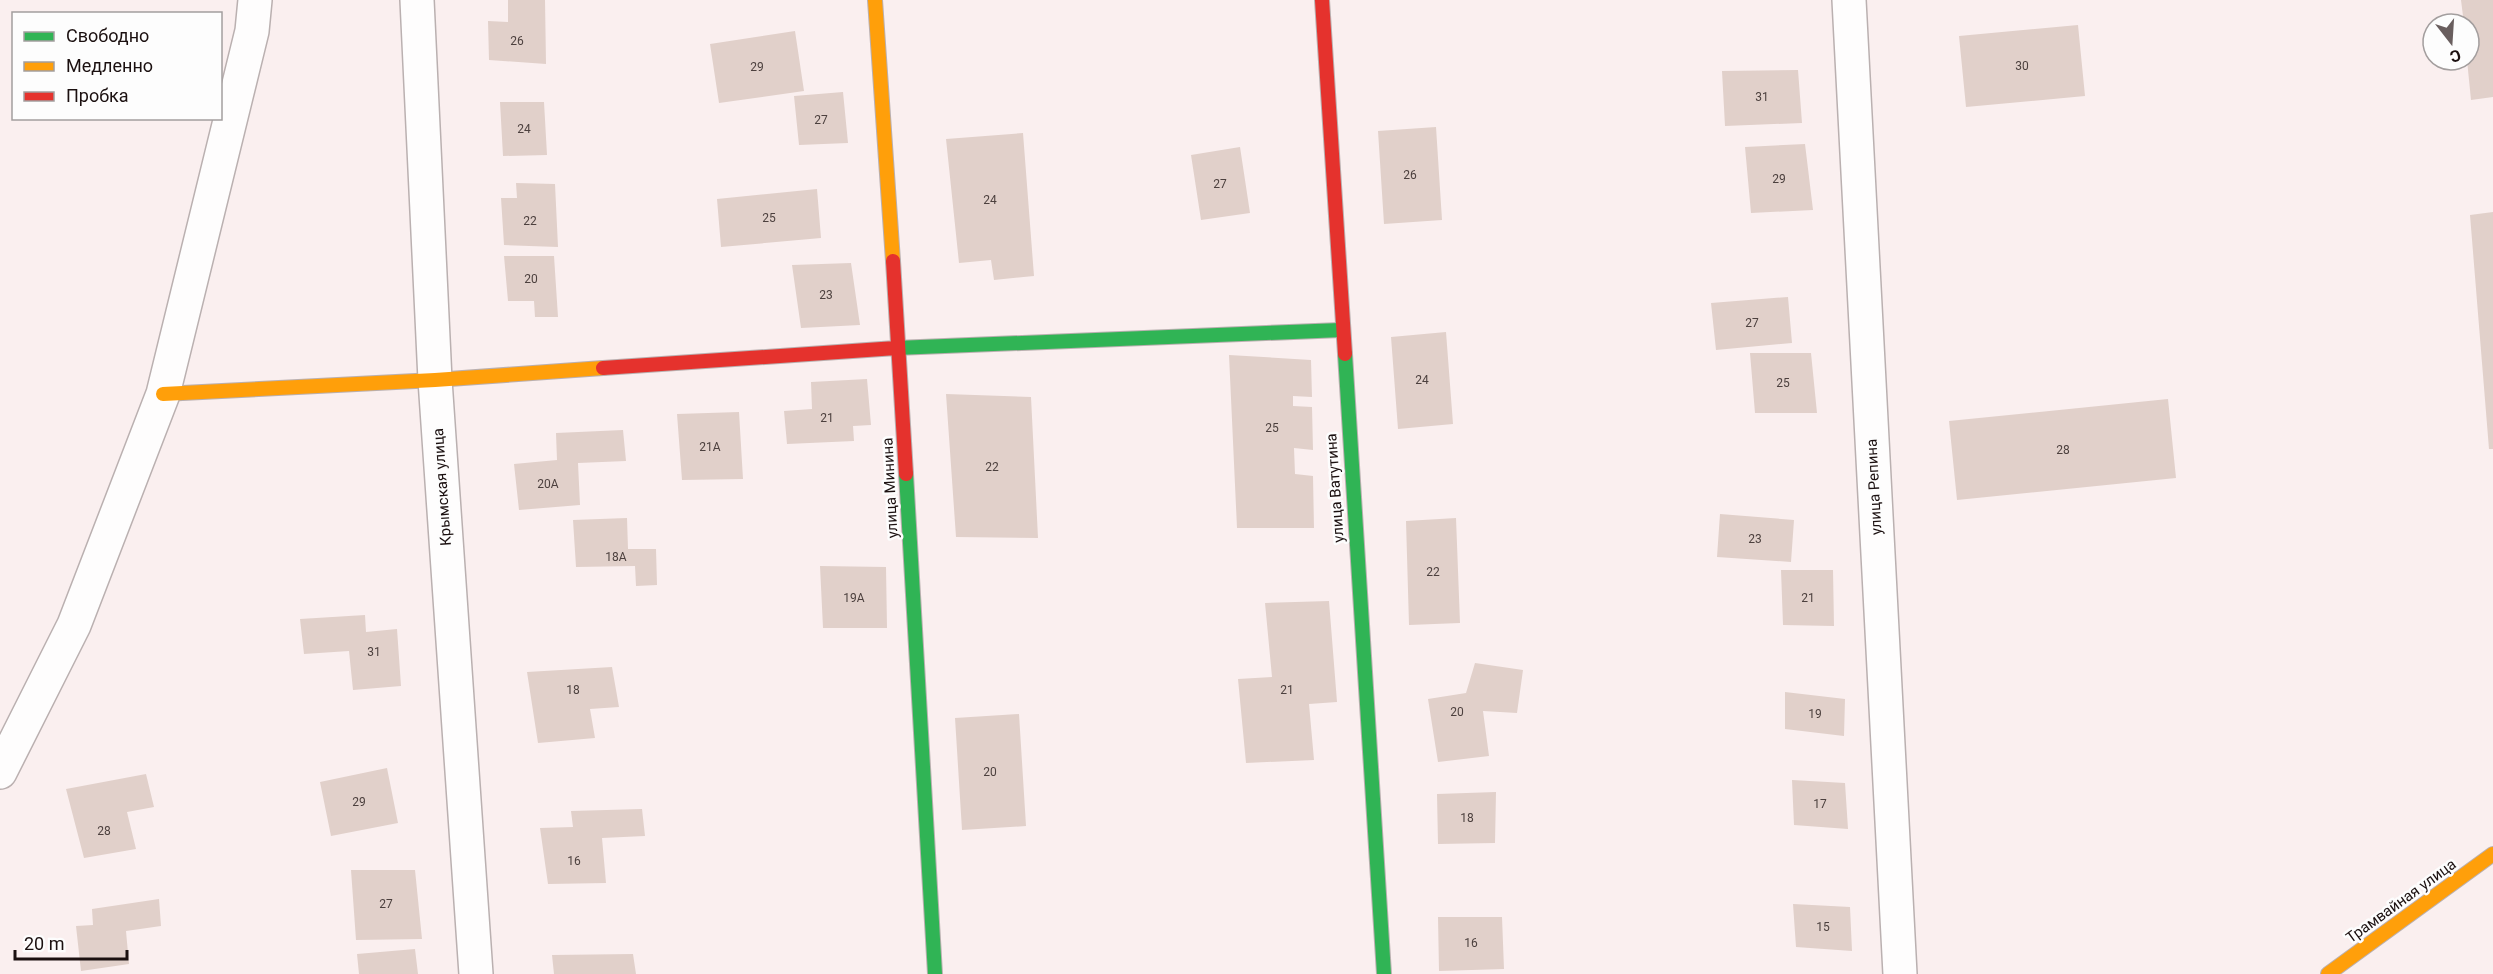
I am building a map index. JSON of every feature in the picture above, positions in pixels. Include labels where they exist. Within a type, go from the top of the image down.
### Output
[{"type":"street","points":[[0,772],[74,626],[162,394],[252,31],[255,0]]},
{"type":"street","name":"Крымская улица","points":[[417,0],[435,380],[476,974]]},
{"type":"street","name":"улица Минина","points":[[875,0],[899,348],[935,974]]},
{"type":"street","name":"улица Ватутина","points":[[1322,0],[1341,330],[1384,974]]},
{"type":"street","name":"улица Репина","points":[[1849,0],[1900,974]]},
{"type":"street","points":[[162,394],[435,380],[899,348],[1341,330]]},
{"type":"street","name":"Трамвайная улица","points":[[2328,974],[2493,854]]},
{"type":"building","points":[[508,0],[545,0],[546,64],[489,60],[488,21],[508,22]]},
{"type":"building","points":[[2461,0],[2493,0],[2493,97],[2471,100],[2468,72],[2481,72],[2481,12],[2462,12]]},
{"type":"building","points":[[2078,25],[2085,96],[1966,107],[1959,36]]},
{"type":"building","points":[[795,31],[804,91],[719,103],[710,44]]},
{"type":"building","points":[[1798,70],[1802,123],[1725,126],[1722,71]]},
{"type":"building","points":[[843,92],[848,143],[799,145],[794,96]]},
{"type":"building","points":[[500,102],[544,102],[547,155],[503,156]]},
{"type":"building","points":[[1436,127],[1442,220],[1384,224],[1378,131]]},
{"type":"building","points":[[1023,133],[1034,276],[994,280],[991,260],[959,263],[946,139]]},
{"type":"building","points":[[1805,144],[1813,210],[1751,213],[1745,147]]},
{"type":"building","points":[[1240,147],[1250,213],[1201,220],[1191,155]]},
{"type":"building","points":[[516,183],[555,184],[558,247],[504,245],[501,198],[517,198]]},
{"type":"building","points":[[817,189],[821,238],[721,247],[717,199]]},
{"type":"building","points":[[2493,212],[2493,449],[2489,449],[2470,215]]},
{"type":"building","points":[[504,256],[554,256],[558,317],[535,317],[534,301],[508,301]]},
{"type":"building","points":[[851,263],[860,325],[801,328],[792,265]]},
{"type":"building","points":[[1788,297],[1792,343],[1716,350],[1711,303]]},
{"type":"building","points":[[1446,332],[1453,424],[1398,429],[1391,337]]},
{"type":"building","points":[[1750,353],[1811,353],[1817,413],[1755,413]]},
{"type":"building","points":[[1229,355],[1311,360],[1312,397],[1293,396],[1293,406],[1312,407],[1313,450],[1294,448],[1295,474],[1313,476],[1314,528],[1237,528]]},
{"type":"building","points":[[867,379],[871,425],[853,426],[854,441],[787,444],[784,411],[812,409],[811,382]]},
{"type":"building","points":[[946,394],[1031,397],[1038,538],[956,537]]},
{"type":"building","points":[[2168,399],[2176,478],[1957,500],[1949,421]]},
{"type":"building","points":[[739,412],[743,479],[682,480],[677,414]]},
{"type":"building","points":[[623,430],[626,461],[578,463],[580,505],[519,510],[514,464],[557,460],[556,433]]},
{"type":"building","points":[[1720,514],[1794,520],[1791,562],[1717,557]]},
{"type":"building","points":[[627,518],[628,549],[656,549],[657,585],[636,586],[635,566],[576,567],[573,520]]},
{"type":"building","points":[[1456,518],[1460,623],[1409,625],[1406,521]]},
{"type":"building","points":[[820,566],[886,567],[887,628],[823,628]]},
{"type":"building","points":[[1781,570],[1833,570],[1834,626],[1783,625]]},
{"type":"building","points":[[1329,601],[1337,702],[1309,704],[1314,760],[1246,763],[1238,679],[1272,677],[1265,603]]},
{"type":"building","points":[[365,615],[366,632],[397,629],[401,686],[353,690],[349,651],[304,654],[300,619]]},
{"type":"building","points":[[1475,663],[1523,670],[1517,713],[1483,711],[1489,756],[1438,762],[1428,699],[1466,693]]},
{"type":"building","points":[[612,667],[619,707],[590,709],[595,738],[538,743],[527,672]]},
{"type":"building","points":[[1785,692],[1845,699],[1844,736],[1785,729]]},
{"type":"building","points":[[1019,714],[1026,826],[962,830],[955,718]]},
{"type":"building","points":[[387,768],[398,823],[331,836],[320,782]]},
{"type":"building","points":[[146,774],[154,807],[127,812],[136,849],[84,858],[66,789]]},
{"type":"building","points":[[1792,780],[1845,783],[1848,829],[1794,825]]},
{"type":"building","points":[[1496,792],[1495,843],[1438,844],[1437,794]]},
{"type":"building","points":[[642,809],[645,836],[602,838],[606,883],[548,884],[540,828],[573,827],[571,811]]},
{"type":"building","points":[[351,870],[415,870],[422,939],[356,940]]},
{"type":"building","points":[[159,899],[161,926],[126,931],[129,964],[81,971],[76,926],[93,925],[92,909]]},
{"type":"building","points":[[1793,904],[1850,907],[1852,951],[1796,947]]},
{"type":"building","points":[[1438,917],[1502,917],[1504,969],[1439,971]]},
{"type":"building","points":[[415,949],[418,974],[359,974],[357,954]]},
{"type":"building","points":[[633,954],[636,974],[554,974],[552,955]]},
{"type":"traffic: fast","points":[[896,348],[1341,330]]},
{"type":"traffic: fast","points":[[1345,354],[1384,974]]},
{"type":"traffic: fast","points":[[906,474],[935,974]]},
{"type":"traffic: slow","points":[[875,0],[893,261]]},
{"type":"traffic: slow","points":[[163,394],[435,380],[603,368]]},
{"type":"traffic: slow","points":[[2328,974],[2493,854]]},
{"type":"traffic: jam","points":[[1322,0],[1345,354]]},
{"type":"traffic: jam","points":[[893,261],[906,474]]},
{"type":"traffic: jam","points":[[603,368],[896,348]]}]
